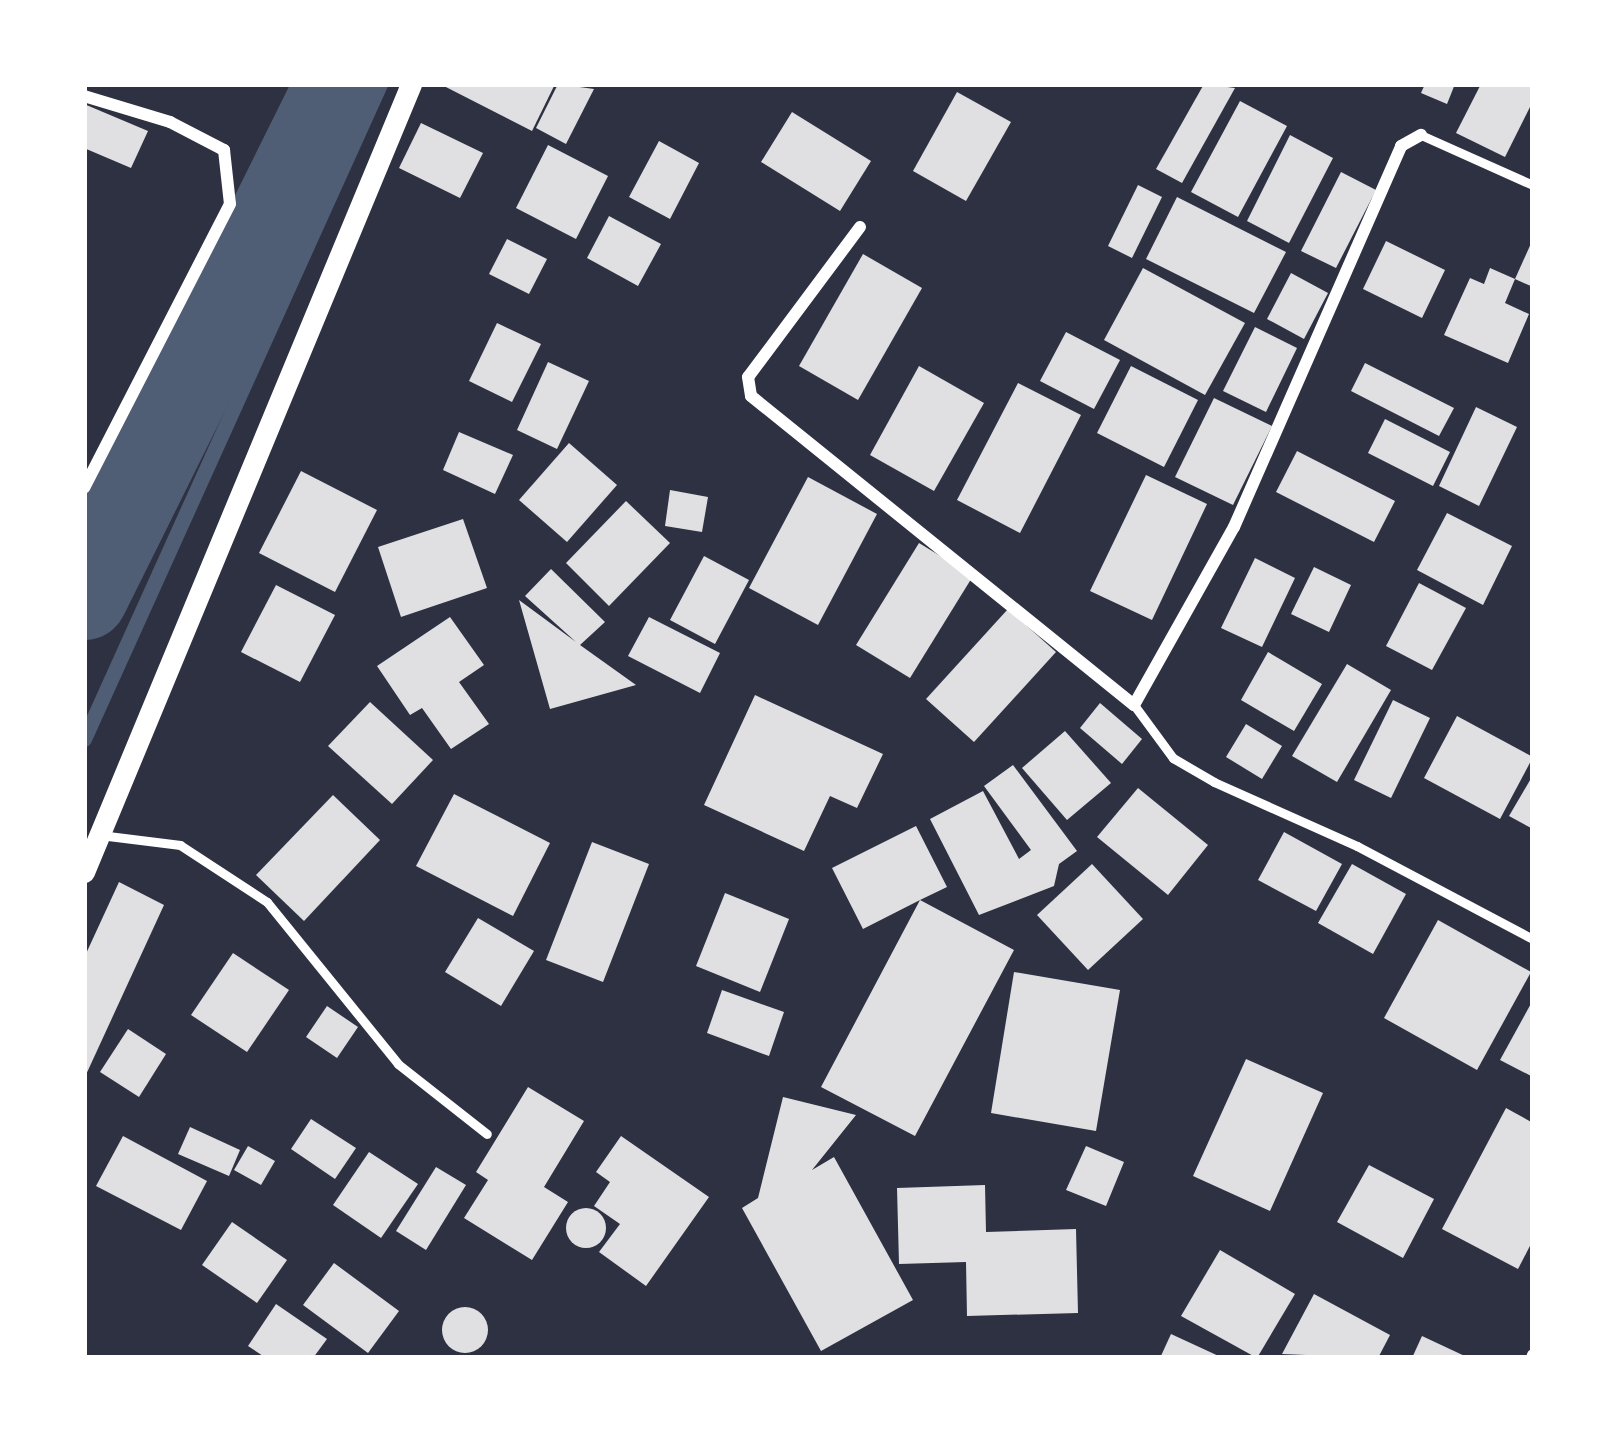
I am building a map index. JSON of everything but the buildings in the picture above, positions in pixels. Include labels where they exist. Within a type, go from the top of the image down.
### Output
[{"type":"street","points":[[84,872],[411,84]]},
{"type":"street","points":[[84,96],[170,122],[224,151],[230,204],[84,488]]},
{"type":"street","points":[[860,227],[748,377],[751,396],[1134,705],[1234,527],[1401,146],[1421,135]]},
{"type":"lane","points":[[1421,135],[1533,185]]},
{"type":"lane","points":[[1134,705],[1173,758],[1214,782],[1357,846],[1533,939]]},
{"type":"lane","points":[[100,835],[180,845],[267,902],[398,1064],[487,1134]]},
{"type":"waterway","points":[[84,596],[338,84]]},
{"type":"waterway","points":[[84,739],[380,84]]}]
